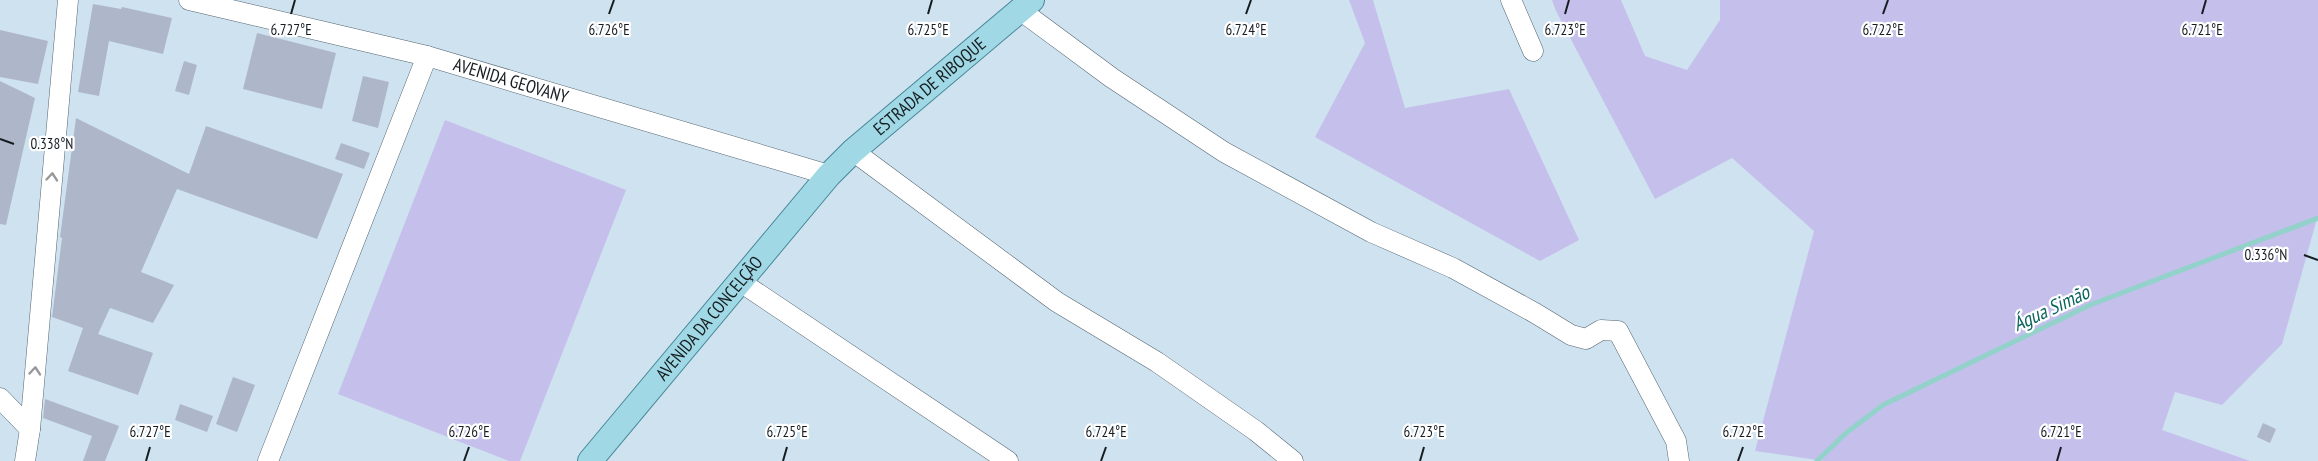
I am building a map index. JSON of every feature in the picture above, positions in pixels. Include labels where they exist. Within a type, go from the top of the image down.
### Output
[{"type":"main road","name":"ESTRADA DE RIBOQUE","points":[[829,175],[853,151],[1026,5]]},
{"type":"main road","name":"AVENIDA DA CONCELÇÃO","points":[[590,461],[829,175]]},
{"type":"street","points":[[25,461],[30,429],[68,0]]},
{"type":"street","name":"AVENIDA GEOVANY","points":[[189,0],[427,56],[829,175]]},
{"type":"street","points":[[1511,0],[1533,51]]},
{"type":"street","points":[[1026,5],[1112,78],[1224,152],[1361,227],[1454,268],[1571,335],[1586,339],[1601,330],[1618,331],[1676,441],[1680,461]]},
{"type":"street","points":[[268,461],[427,56]]},
{"type":"street","points":[[853,151],[1057,302],[1157,362],[1256,431],[1293,461]]},
{"type":"street","points":[[739,281],[1008,461]]},
{"type":"street","points":[[0,398],[30,429]]},
{"type":"shaded area","points":[[1349,0],[1373,0],[1405,108],[1509,89],[1579,240],[1540,261],[1315,137],[1365,43]]},
{"type":"shaded area","points":[[1552,0],[1621,0],[1645,56],[1687,70],[1720,20],[1720,0],[2318,0],[2318,215],[2282,344],[2222,405],[2175,392],[2162,430],[2250,461],[1824,461],[1755,451],[1814,231],[1732,158],[1655,199]]},
{"type":"shaded area","points":[[445,120],[626,190],[520,461],[509,461],[338,394]]},
{"type":"building","points":[[93,4],[121,9],[122,7],[172,18],[163,54],[109,41],[99,96],[78,92]]},
{"type":"building","points":[[0,30],[48,41],[38,84],[0,77]]},
{"type":"building","points":[[257,33],[336,53],[322,109],[243,89]]},
{"type":"building","points":[[184,61],[197,65],[189,95],[175,91]]},
{"type":"building","points":[[363,76],[389,82],[378,128],[352,121]]},
{"type":"building","points":[[0,81],[35,98],[6,225],[0,224]]},
{"type":"building","points":[[76,118],[189,174],[206,126],[343,174],[317,239],[177,189],[141,272],[174,285],[153,323],[110,308],[98,334],[153,353],[138,395],[68,371],[83,328],[52,317]]},
{"type":"building","points":[[341,143],[370,153],[364,169],[335,159]]},
{"type":"building","points":[[233,377],[255,385],[237,432],[216,424]]},
{"type":"building","points":[[45,399],[119,426],[105,461],[83,461],[92,436],[43,418]]},
{"type":"building","points":[[180,404],[213,416],[207,432],[175,420]]},
{"type":"building","points":[[2263,423],[2276,429],[2270,443],[2257,437]]},
{"type":"waterway","name":"Água Simão","points":[[1817,461],[1846,433],[1883,405],[2090,305],[2318,218]]}]
